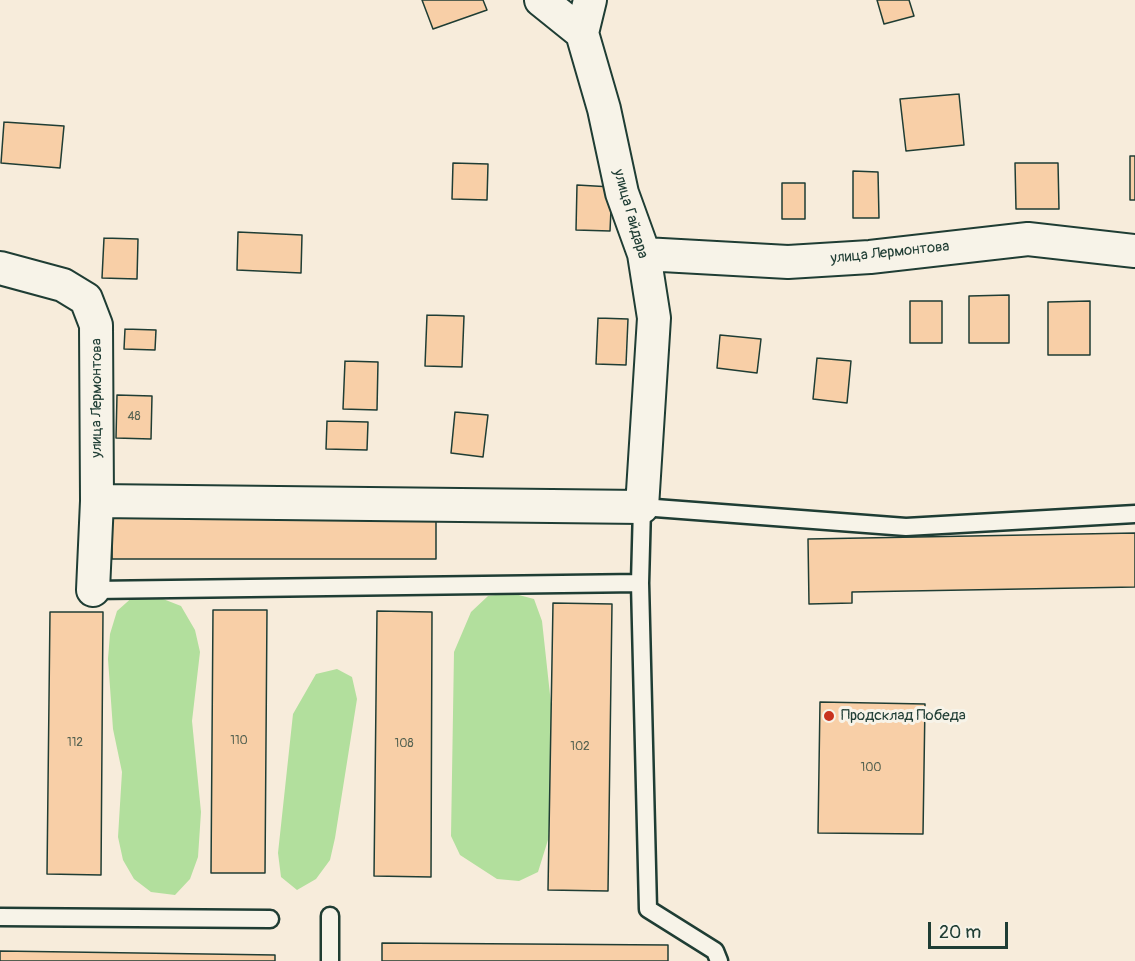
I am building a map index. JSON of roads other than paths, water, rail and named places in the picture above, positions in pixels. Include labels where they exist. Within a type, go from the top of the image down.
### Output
[{"type":"street","points":[[541,0],[582,33]]},
{"type":"street","name":"улица Гайдара","points":[[590,0],[582,33],[604,109],[622,193],[644,254],[654,318],[642,507]]},
{"type":"street","name":"улица Лермонтова","points":[[644,254],[788,262],[870,257],[1028,238],[1135,251]]},
{"type":"street","name":"улица Лермонтова","points":[[0,268],[63,285],[86,299],[96,325],[97,501],[93,590]]},
{"type":"street","points":[[97,501],[642,507]]},
{"type":"lane","points":[[719,961],[715,951],[648,909],[640,583],[642,507],[906,527],[1135,514]]},
{"type":"lane","points":[[93,590],[640,583]]},
{"type":"lane","points":[[330,916],[330,961]]},
{"type":"lane","points":[[0,918],[270,919]]},
{"type":"place","name":"Продсклад Победа","points":[[829,716]]}]
